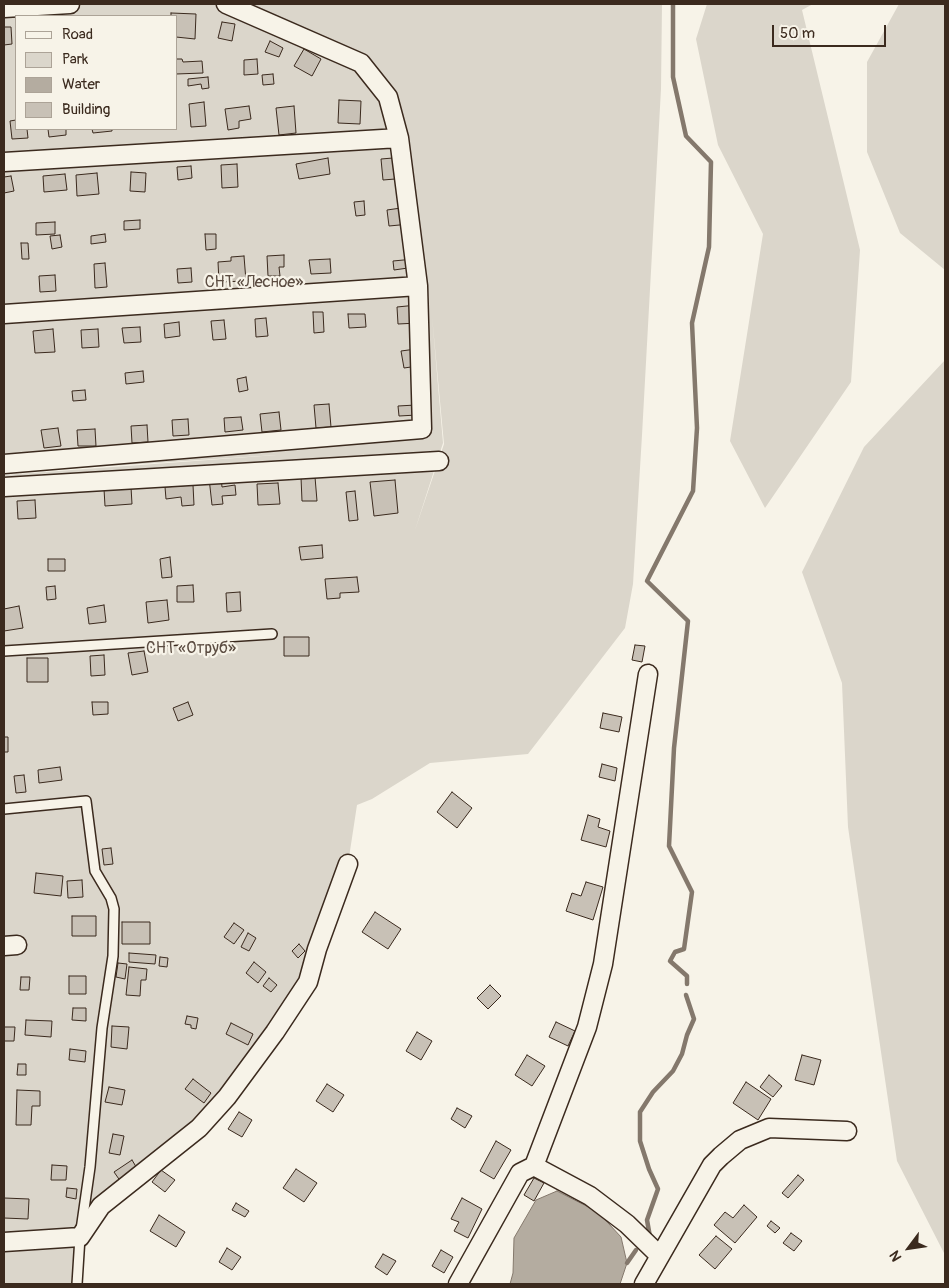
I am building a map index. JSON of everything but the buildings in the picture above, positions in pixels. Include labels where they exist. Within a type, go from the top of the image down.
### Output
[{"type":"street","points":[[4,8],[70,4]]},
{"type":"street","points":[[4,464],[422,429],[418,286],[399,138],[388,97],[361,63],[226,4]]},
{"type":"street","points":[[4,162],[399,138]]},
{"type":"street","points":[[4,314],[418,286]]},
{"type":"street","points":[[4,487],[439,461]]},
{"type":"street","points":[[458,1284],[520,1173],[534,1166],[587,1027],[603,964],[648,674]]},
{"type":"street","points":[[4,1242],[80,1237],[101,1206],[199,1128],[227,1097],[275,1032],[308,982],[317,949],[348,864]]},
{"type":"street","points":[[644,1284],[712,1165],[740,1140],[769,1128],[847,1131]]},
{"type":"street","points":[[534,1166],[590,1196],[627,1224],[660,1256]]},
{"type":"lane","points":[[4,650],[272,634]]},
{"type":"lane","points":[[4,809],[86,801],[95,871],[111,898],[114,909],[113,956],[102,1028],[90,1167],[80,1237],[77,1284]]},
{"type":"green space","points":[[4,4],[662,4],[661,89],[642,435],[633,584],[625,628],[528,754],[430,763],[372,799],[357,805],[348,864],[308,982],[227,1097],[75,1235],[73,1284],[4,1284],[4,475],[276,455],[4,473]],"holes":[[[432,316],[444,444],[415,530],[443,443]]]},
{"type":"green space","points":[[707,4],[813,4],[802,10],[860,250],[851,382],[765,508],[730,441],[763,234],[718,145],[696,39]]},
{"type":"green space","points":[[899,4],[945,4],[945,270],[900,233],[867,152],[867,62]]},
{"type":"green space","points":[[945,360],[945,1255],[897,1161],[848,827],[842,683],[802,572],[864,447]]},
{"type":"water","points":[[557,1191],[598,1212],[621,1237],[627,1263],[620,1284],[510,1284],[513,1273],[514,1238],[536,1200]]},
{"type":"waterway","points":[[673,4],[673,77],[686,136],[711,162],[709,247],[692,323],[697,428],[693,491],[647,581],[688,621],[674,748],[669,846],[692,892],[684,949],[675,952],[670,961],[687,976],[687,984]]},
{"type":"waterway","points":[[650,1237],[647,1220],[658,1189],[640,1141],[640,1112],[653,1092],[673,1071],[682,1054],[694,1019],[686,995]]},
{"type":"waterway","points":[[627,1263],[636,1250]]},
{"type":"park label","name":"СНТ «Лесное»","points":[[254,283]]},
{"type":"park label","name":"СНТ «Отруб»","points":[[191,649]]}]
